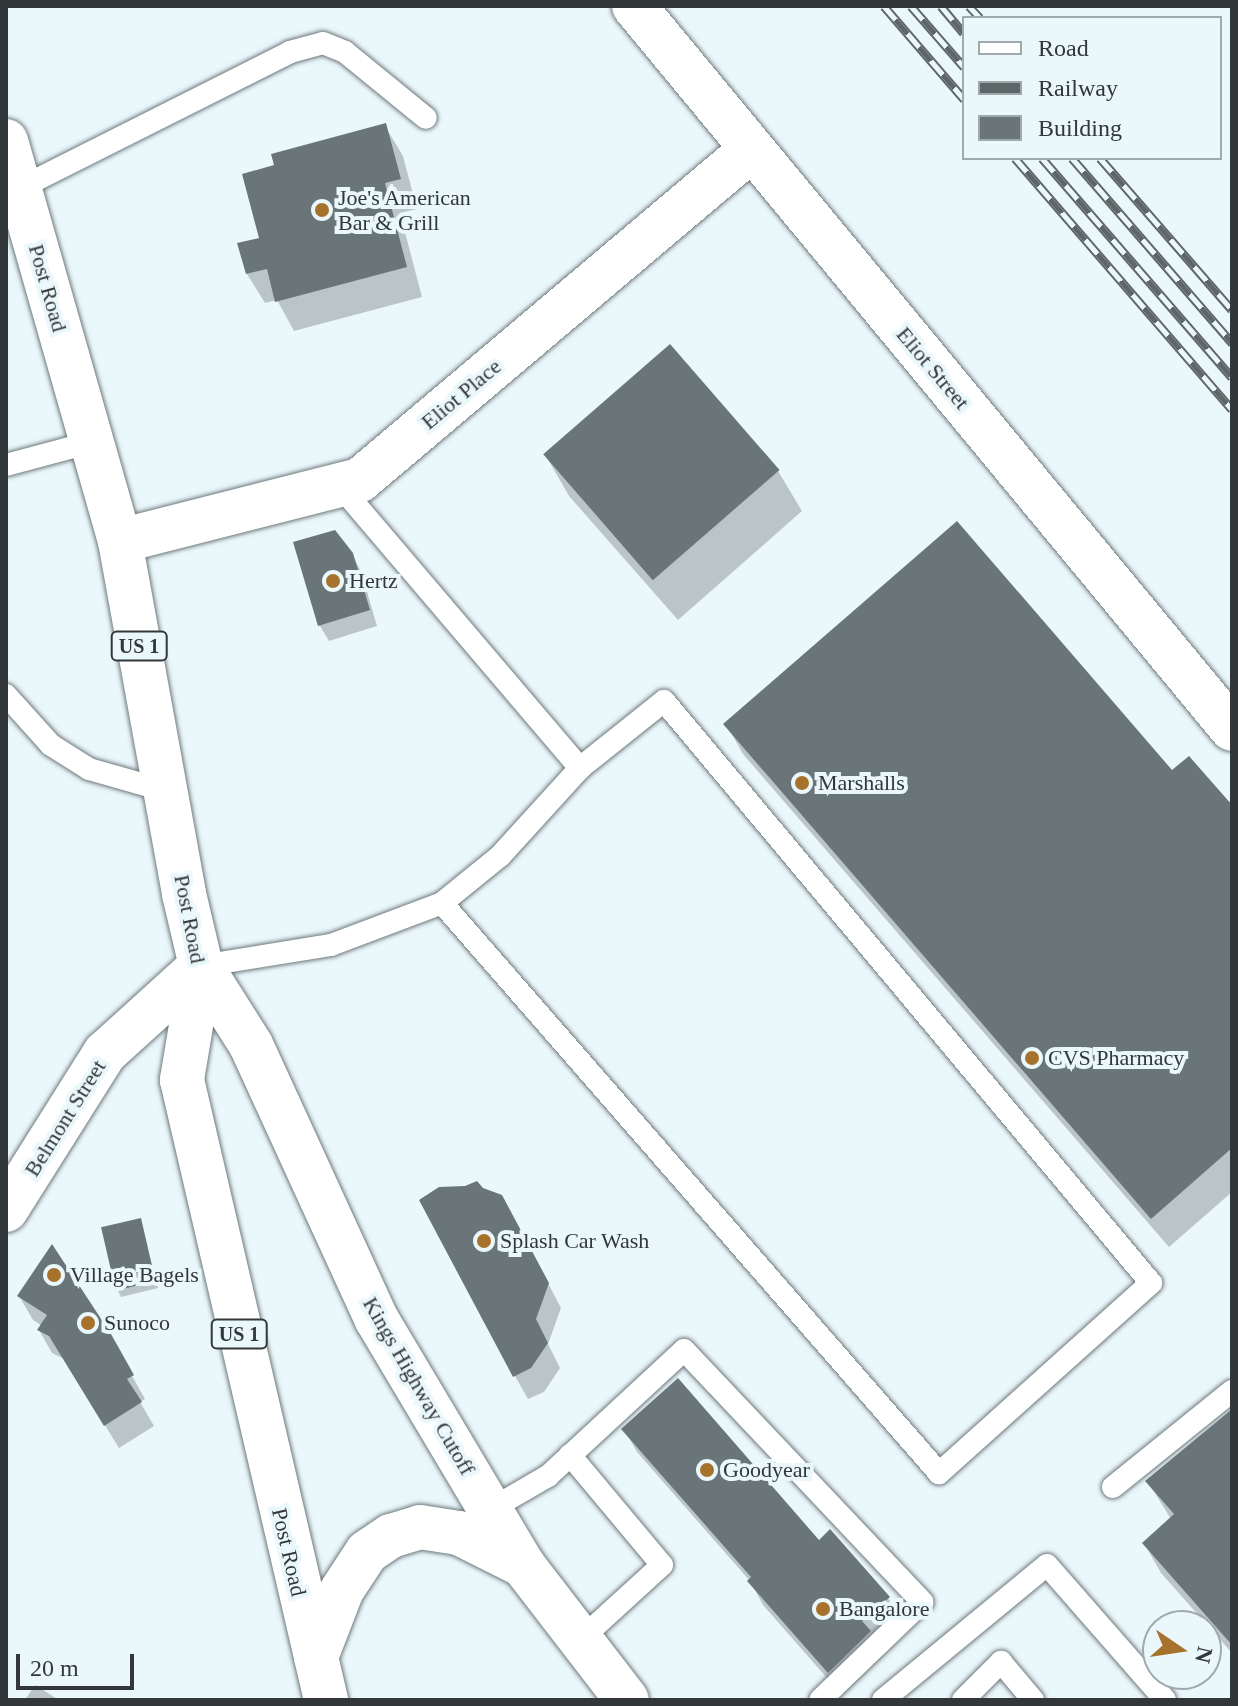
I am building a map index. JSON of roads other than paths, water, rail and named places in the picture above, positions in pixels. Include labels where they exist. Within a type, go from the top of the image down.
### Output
[{"type":"main road","name":"Eliot Street","points":[[634,6],[1232,729]]},
{"type":"main road","name":"Post Road","points":[[6,141],[120,541],[184,894],[201,966],[182,1080],[326,1700]]},
{"type":"main road","name":"Eliot Place","points":[[120,541],[360,480],[752,149]]},
{"type":"main road","name":"Belmont Street","points":[[6,1210],[105,1053],[201,966]]},
{"type":"main road","name":"Kings Highway Cutoff","points":[[201,966],[251,1045],[377,1320],[523,1565],[627,1700]]},
{"type":"main road","points":[[316,1657],[342,1590],[367,1552],[391,1536],[420,1527],[459,1533],[523,1565]]},
{"type":"lane","points":[[20,188],[290,52],[323,43],[345,52],[426,118]]},
{"type":"lane","points":[[6,465],[92,442]]},
{"type":"lane","points":[[339,485],[580,768]]},
{"type":"lane","points":[[6,695],[51,745],[74,760],[89,769],[166,791]]},
{"type":"lane","points":[[201,966],[331,945],[442,903],[500,856],[580,768],[664,701],[1151,1283],[939,1473],[442,903]]},
{"type":"lane","points":[[491,1509],[548,1476],[684,1350],[922,1602],[820,1700]]},
{"type":"lane","points":[[1113,1487],[1232,1391]]},
{"type":"lane","points":[[570,1455],[662,1565],[580,1640]]},
{"type":"lane","points":[[883,1700],[1047,1565],[1165,1700]]},
{"type":"lane","points":[[963,1700],[1001,1662],[1033,1700]]},
{"type":"railway","points":[[884,6],[962,97]]},
{"type":"railway","points":[[911,6],[962,65]]},
{"type":"railway","points":[[941,6],[962,31]]},
{"type":"railway","points":[[969,6],[978,16]]},
{"type":"railway","points":[[1017,160],[1232,409]]},
{"type":"railway","points":[[1044,160],[1232,377]]},
{"type":"railway","points":[[1074,160],[1232,343]]},
{"type":"railway","points":[[1102,160],[1232,310]]},
{"type":"place","name":"Joe's American Bar & Grill","points":[[322,210]]},
{"type":"place","name":"Hertz","points":[[333,581]]},
{"type":"place","name":"Marshalls","points":[[802,783]]},
{"type":"place","name":"CVS Pharmacy","points":[[1032,1058]]},
{"type":"place","name":"Splash Car Wash","points":[[484,1241]]},
{"type":"place","name":"Village Bagels","points":[[54,1275]]},
{"type":"place","name":"Sunoco","points":[[88,1323]]},
{"type":"place","name":"Goodyear","points":[[707,1470]]},
{"type":"place","name":"Bangalore","points":[[823,1609]]}]
